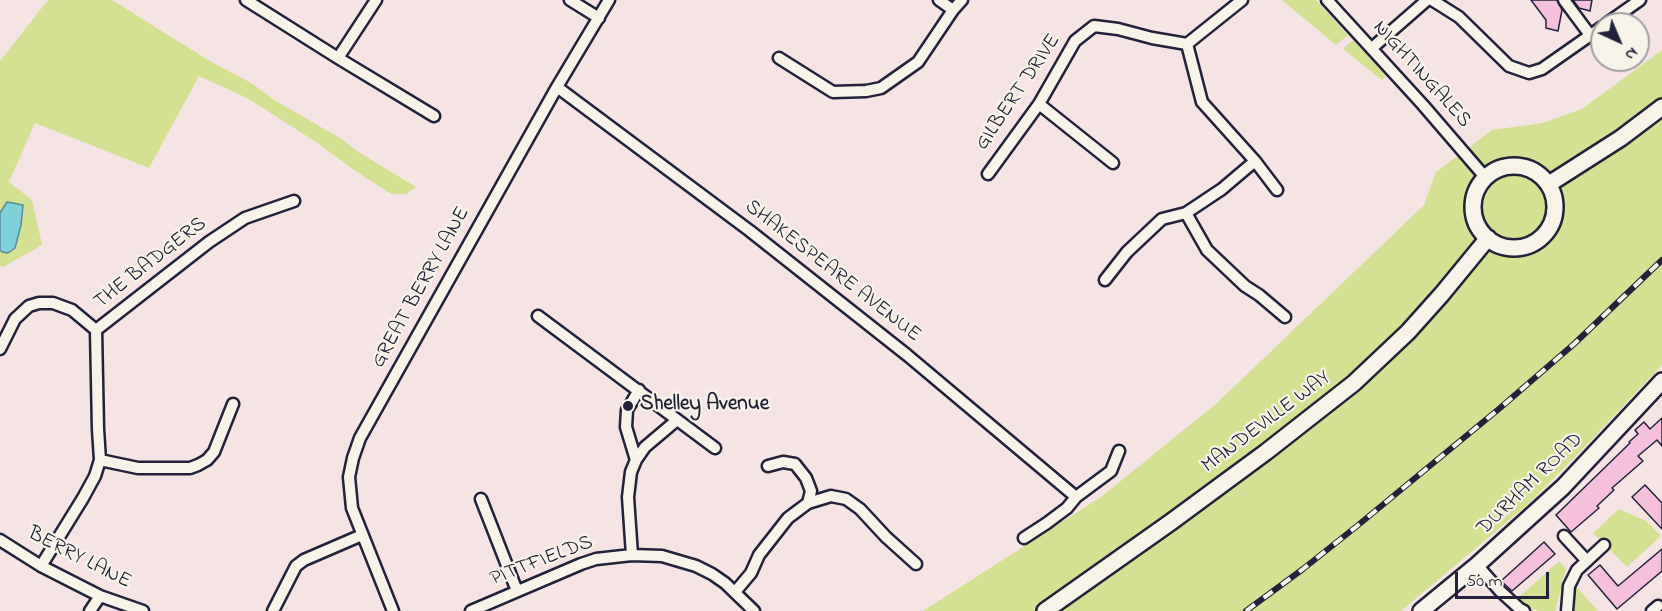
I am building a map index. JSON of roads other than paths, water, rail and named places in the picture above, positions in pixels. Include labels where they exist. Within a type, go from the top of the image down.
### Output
[{"type":"main road","points":[[1549,184],[1621,138],[1662,107]]},
{"type":"main road","points":[[1516,165],[1542,176],[1549,184],[1554,196],[1553,220],[1548,230],[1532,244],[1520,247],[1507,247],[1488,238],[1473,213],[1473,201],[1485,177],[1503,167],[1516,165]]},
{"type":"main road","name":"MANDEVILLE WAY","points":[[1045,611],[1257,459],[1354,383],[1408,332],[1488,238]]},
{"type":"main road","name":"DURHAM ROAD","points":[[1421,611],[1478,565],[1563,488],[1662,381]]},
{"type":"street","points":[[246,0],[434,116]]},
{"type":"street","points":[[338,58],[376,0]]},
{"type":"street","points":[[570,0],[598,18]]},
{"type":"street","name":"GREAT BERRY LANE","points":[[393,611],[352,508],[349,477],[360,438],[557,87],[609,0]]},
{"type":"street","points":[[939,0],[953,10]]},
{"type":"street","points":[[778,58],[833,92],[881,88],[918,62],[962,0]]},
{"type":"street","points":[[1242,0],[1187,44],[1202,102],[1255,161],[1276,190]]},
{"type":"street","name":"NIGHTINGALES","points":[[1328,0],[1485,177]]},
{"type":"street","points":[[1372,48],[1427,0]]},
{"type":"street","points":[[1432,0],[1459,17],[1509,66],[1529,73],[1542,69],[1590,35],[1564,0]]},
{"type":"street","points":[[1623,12],[1640,0]]},
{"type":"street","name":"GILBERT DRIVE","points":[[988,174],[1039,104],[1075,41],[1094,26],[1187,44]]},
{"type":"street","name":"SHAKESPEARE AVENUE","points":[[557,87],[750,231],[898,347],[1076,496]]},
{"type":"street","points":[[1039,104],[1113,163]]},
{"type":"street","points":[[1105,280],[1127,252],[1162,219],[1186,213],[1222,189],[1255,161]]},
{"type":"street","name":"THE BADGERS","points":[[41,566],[83,498],[95,476],[100,460],[96,330],[208,242],[245,218],[294,201]]},
{"type":"street","points":[[1186,213],[1207,250],[1245,286],[1285,317]]},
{"type":"street","points":[[0,349],[15,319],[29,306],[39,303],[53,303],[72,310],[96,330]]},
{"type":"street","points":[[538,316],[715,448]]},
{"type":"street","points":[[636,460],[626,427],[627,410],[639,390]]},
{"type":"street","points":[[100,460],[138,468],[190,468],[198,465],[214,452],[233,404]]},
{"type":"street","points":[[632,555],[628,497],[631,472],[645,447],[677,420]]},
{"type":"street","points":[[1024,538],[1067,508],[1076,496],[1111,471],[1119,451]]},
{"type":"street","points":[[768,466],[783,462],[795,465],[807,478],[811,491],[808,503]]},
{"type":"street","points":[[735,592],[751,573],[759,555],[788,518],[808,503],[831,496],[846,499],[860,509],[916,564]]},
{"type":"street","points":[[481,499],[517,591]]},
{"type":"street","points":[[273,611],[296,566],[304,560],[362,535]]},
{"type":"street","points":[[1564,536],[1587,561]]},
{"type":"street","name":"BERRY LANE","points":[[0,540],[41,566],[100,596],[143,611]]},
{"type":"street","points":[[1568,611],[1569,586],[1577,570],[1604,545]]},
{"type":"street","name":"PITTFIELDS","points":[[478,610],[581,564],[632,555],[662,556],[696,566],[712,574],[754,611]]},
{"type":"street","points":[[1478,565],[1500,591],[1521,610]]},
{"type":"street","points":[[90,611],[100,596]]},
{"type":"water","points":[[7,202],[23,205],[15,248],[8,253],[0,250],[0,213]]},
{"type":"railway","points":[[1246,611],[1357,526],[1500,408],[1574,344],[1662,260]]},
{"type":"place","name":"Shelley Avenue","points":[[628,406]]}]
